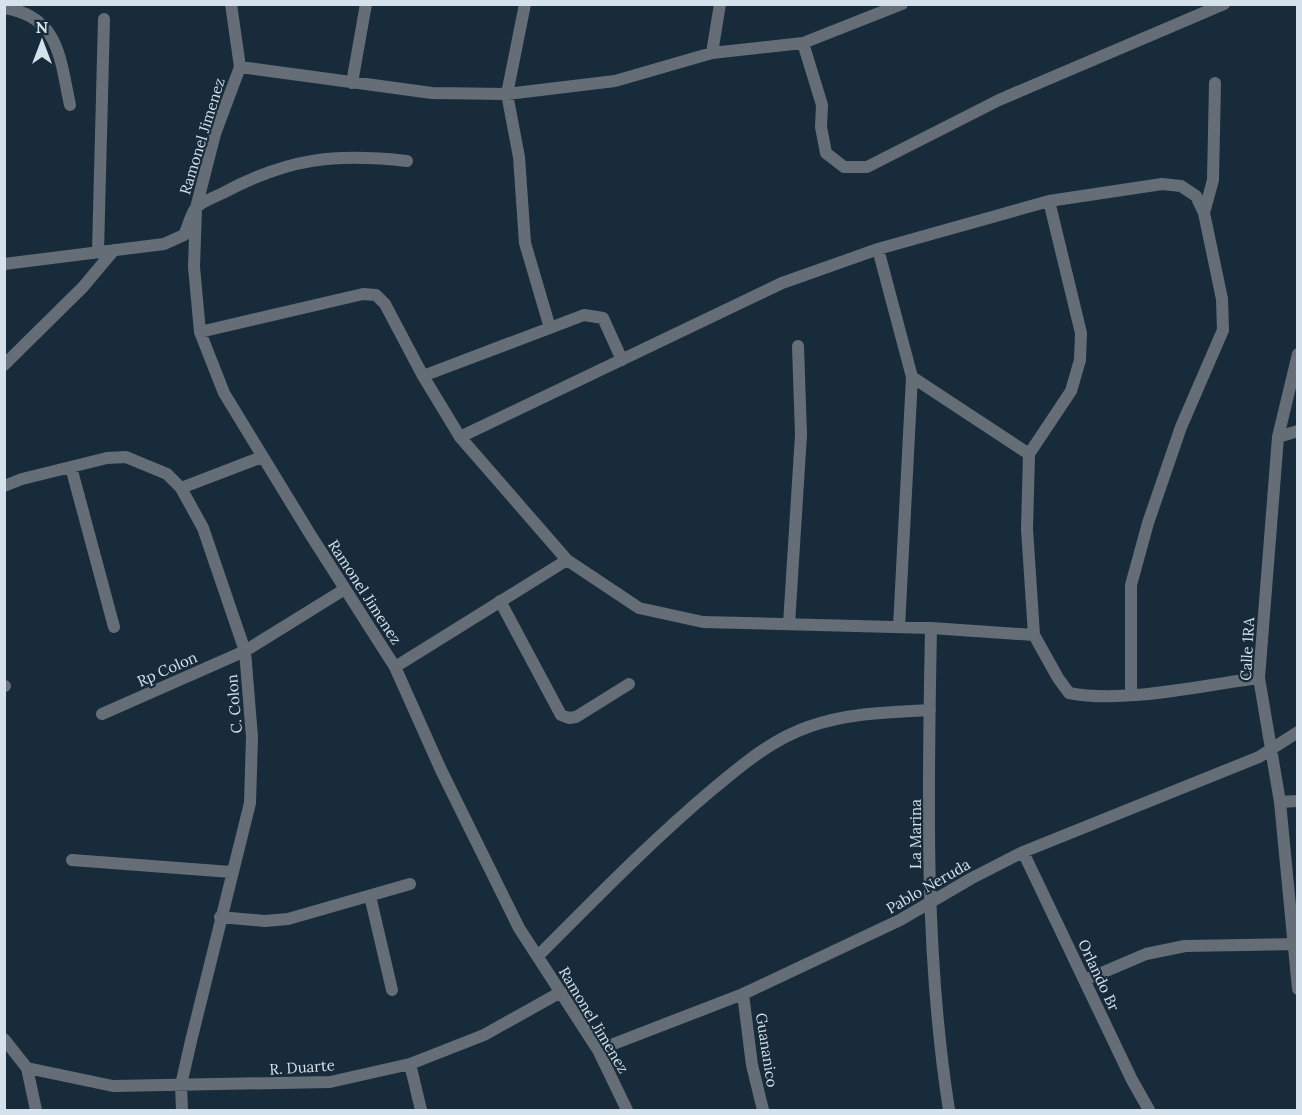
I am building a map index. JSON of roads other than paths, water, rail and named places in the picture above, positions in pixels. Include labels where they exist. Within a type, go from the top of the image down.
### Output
[{"type":"street","points":[[231,4],[240,67],[432,93],[507,94],[615,81],[712,53],[803,43],[902,4]]},
{"type":"street","points":[[352,83],[366,4]]},
{"type":"street","points":[[525,4],[507,94],[519,157],[525,243],[550,328]]},
{"type":"street","points":[[712,53],[720,4]]},
{"type":"street","points":[[803,43],[822,105],[820,127],[826,153],[844,166],[867,167],[999,100],[1224,4]]},
{"type":"street","points":[[4,8],[37,19],[54,37],[70,105]]},
{"type":"street","points":[[98,251],[104,19]]},
{"type":"street","name":"Ramonel Jimenez","points":[[240,67],[215,134],[196,208],[194,267],[200,332],[224,393],[395,667],[474,839],[519,928],[598,1050],[627,1110]]},
{"type":"street","points":[[1204,213],[1213,180],[1215,83]]},
{"type":"street","points":[[4,264],[164,244],[184,235],[196,208],[248,179],[284,166],[327,157],[364,156],[407,161]]},
{"type":"street","points":[[459,437],[782,283],[878,249],[1049,201],[1162,183],[1181,186],[1196,196],[1204,213],[1222,299],[1223,330],[1181,427],[1148,523],[1131,585],[1131,694]]},
{"type":"street","points":[[1049,201],[1081,333],[1080,360],[1071,391],[1029,454],[1027,529],[1034,635],[1069,693],[1087,696],[1131,694],[1259,678]]},
{"type":"street","points":[[878,249],[912,377],[899,627]]},
{"type":"street","points":[[4,365],[83,287],[114,250]]},
{"type":"street","points":[[200,332],[363,294],[376,295],[386,304],[423,376],[459,437],[567,560],[639,608],[703,621],[931,628],[1034,635]]},
{"type":"street","points":[[423,376],[584,315],[597,315],[603,318],[622,360]]},
{"type":"street","points":[[789,624],[801,435],[798,346]]},
{"type":"street","name":"Calle 1RA","points":[[1298,354],[1278,437],[1259,678],[1280,802],[1296,943],[1298,989]]},
{"type":"street","points":[[912,377],[1029,454]]},
{"type":"street","points":[[1278,437],[1298,430]]},
{"type":"street","name":"C. Colon","points":[[4,486],[107,458],[126,457],[157,468],[182,488],[202,528],[245,651],[252,737],[251,797],[220,917],[182,1085],[182,1110]]},
{"type":"street","points":[[182,488],[262,457]]},
{"type":"street","points":[[71,467],[114,627]]},
{"type":"street","points":[[395,667],[567,560]]},
{"type":"street","name":"Rp Colon","points":[[102,714],[245,651],[345,589]]},
{"type":"street","points":[[500,602],[561,715],[569,718],[576,717],[629,684]]},
{"type":"street","name":"La Marina","points":[[931,628],[930,902],[932,964],[949,1110]]},
{"type":"street","points":[[538,956],[680,817],[763,750],[807,727],[839,718],[884,712],[930,710]]},
{"type":"street","name":"Pablo Neruda","points":[[598,1050],[743,994],[900,921],[930,902],[1023,852],[1259,757],[1271,747],[1298,732]]},
{"type":"street","points":[[1280,802],[1298,801]]},
{"type":"street","name":"Orlando Br","points":[[1023,852],[1132,1080],[1149,1110]]},
{"type":"street","points":[[72,860],[231,872]]},
{"type":"street","points":[[220,917],[265,921],[288,919],[410,884]]},
{"type":"street","points":[[370,896],[392,990]]},
{"type":"street","points":[[1085,980],[1146,954],[1185,946],[1296,943]]},
{"type":"street","name":"R. Duarte","points":[[27,1068],[105,1085],[330,1082],[410,1064],[484,1035],[561,992]]},
{"type":"street","name":"Guananico","points":[[743,994],[752,1065],[763,1110]]},
{"type":"street","points":[[4,1039],[27,1068],[36,1110]]},
{"type":"street","points":[[410,1064],[420,1110]]}]
